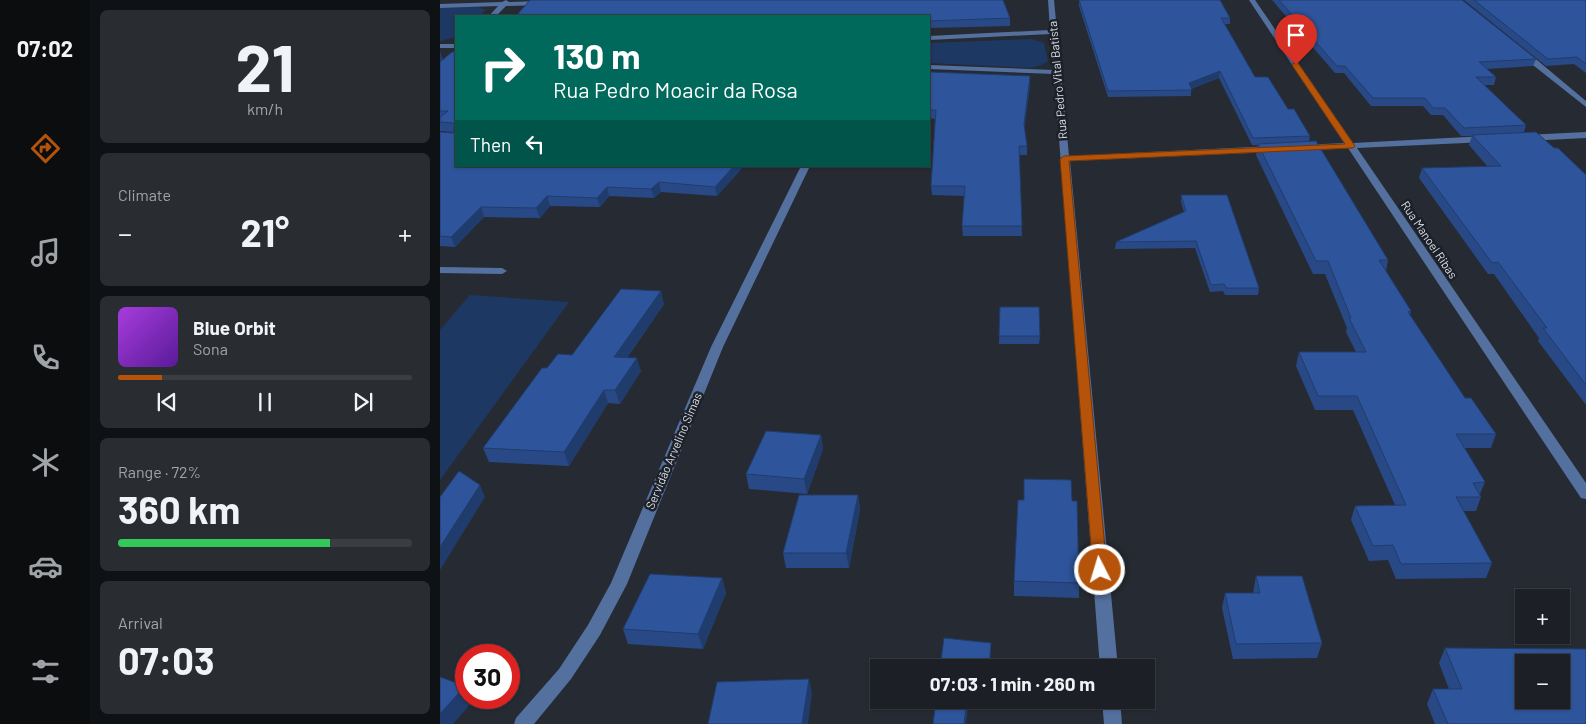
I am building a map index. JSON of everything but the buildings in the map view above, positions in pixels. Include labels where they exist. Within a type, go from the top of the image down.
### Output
[{"type":"street","name":"Rua Pedro Vital Batista","points":[[1051,0],[1107,659]]},
{"type":"street","name":"Rua Manoel Ribas","points":[[1252,0],[1586,494]]},
{"type":"street","points":[[440,6],[506,2],[550,2]]},
{"type":"street","points":[[493,15],[506,2]]},
{"type":"street","points":[[930,38],[1054,32]]},
{"type":"street","points":[[440,46],[455,46]]},
{"type":"street","points":[[1518,49],[1586,105]]},
{"type":"street","points":[[930,67],[1057,72]]},
{"type":"street","points":[[1517,138],[1586,135]]},
{"type":"street","points":[[1291,148],[1498,139]]},
{"type":"street","points":[[1064,159],[1282,149]]},
{"type":"street","name":"Servidão Arvelino Simas","points":[[523,724],[565,674],[594,630],[619,584],[718,347],[806,167]]},
{"type":"street","points":[[440,270],[502,271]]},
{"type":"street","points":[[1112,709],[1113,724]]},
{"type":"shaded area","points":[[478,7],[486,10],[480,15],[455,15],[455,37],[440,41],[440,8]]},
{"type":"shaded area","points":[[1032,39],[1044,43],[1048,61],[1031,68],[930,63],[930,43]]},
{"type":"shaded area","points":[[470,295],[569,302],[440,480],[440,330]]},
{"type":"route","points":[[1100,570],[1064,159],[1350,146],[1296,65]]}]
